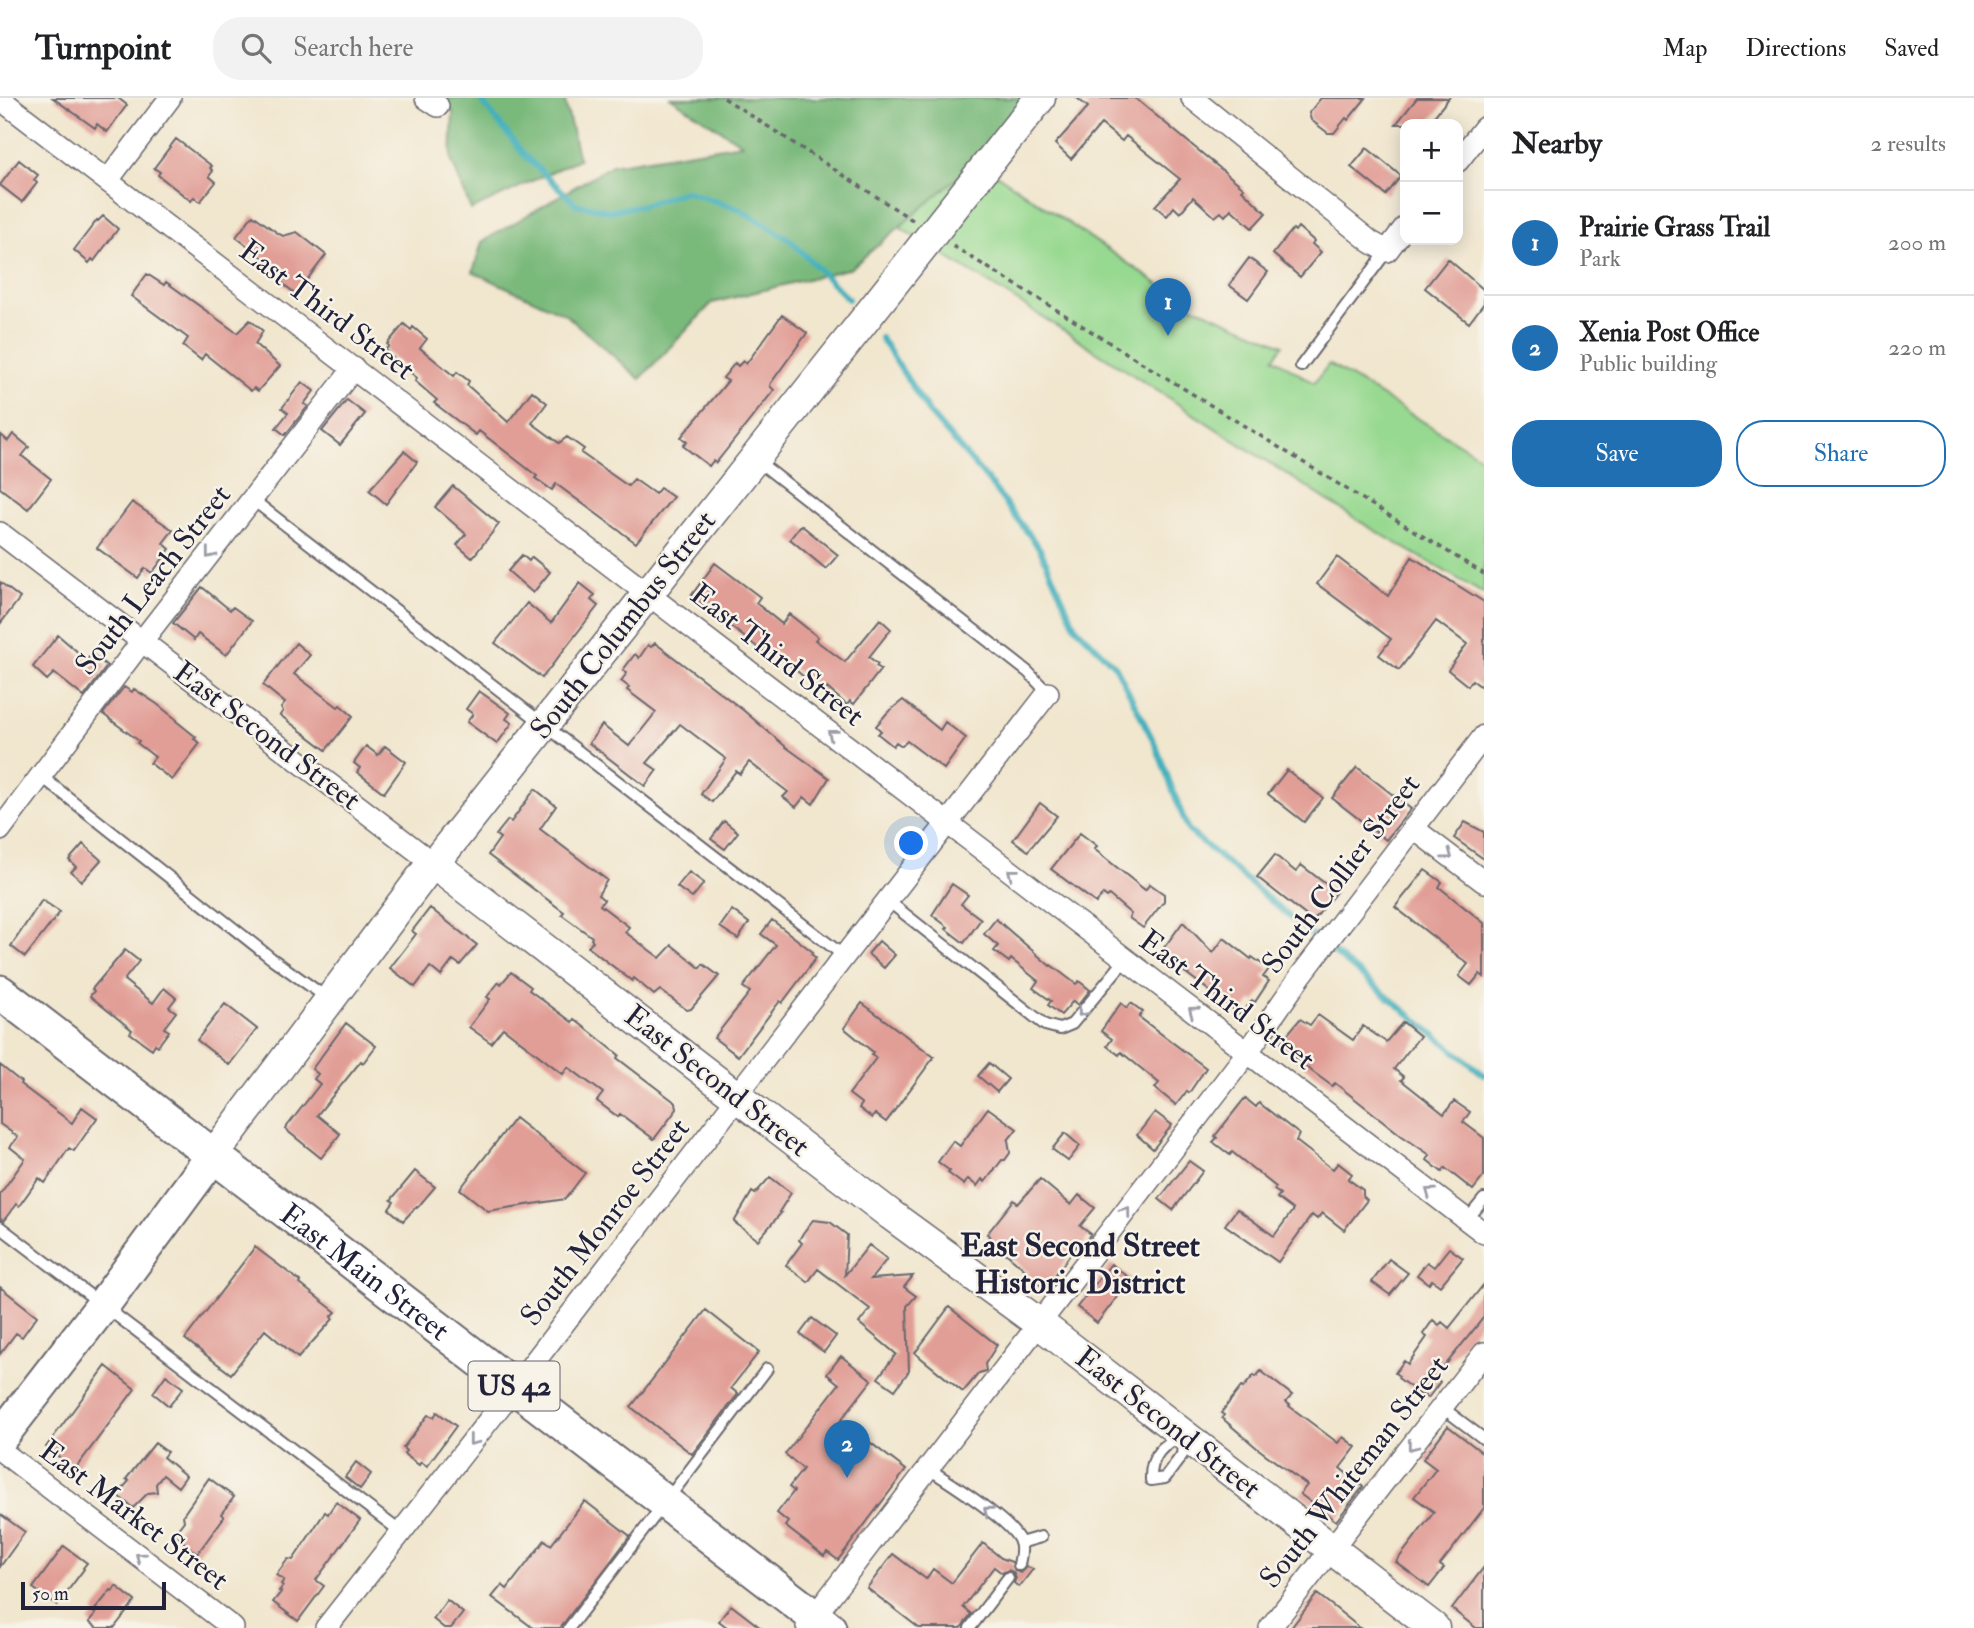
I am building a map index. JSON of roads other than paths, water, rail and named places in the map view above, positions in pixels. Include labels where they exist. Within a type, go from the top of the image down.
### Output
[{"type":"main road","name":"South Columbus Street","points":[[212,1157],[434,864],[1040,98]]},
{"type":"main road","name":"East Second Street","points":[[434,864],[891,1215],[1040,1324],[1434,1628]]},
{"type":"main road","name":"East Main Street","points":[[0,992],[212,1157],[516,1387],[817,1624]]},
{"type":"main road","points":[[0,1438],[103,1306],[212,1157]]},
{"type":"street","points":[[108,180],[170,98]]},
{"type":"street","points":[[1192,98],[1371,242],[1387,251],[1400,234]]},
{"type":"street","name":"East Third Street","points":[[0,99],[1476,1227]]},
{"type":"street","points":[[1463,155],[1484,128]]},
{"type":"street","name":"South Leach Street","points":[[0,830],[142,641],[354,368]]},
{"type":"street","name":"East Second Street","points":[[0,533],[434,864]]},
{"type":"street","name":"South Monroe Street","points":[[326,1628],[516,1387],[735,1101],[736,1096],[1048,693]]},
{"type":"street","name":"South Collier Street","points":[[817,1624],[929,1469],[1247,1053],[1323,947],[1484,736]]},
{"type":"street","points":[[1413,828],[1484,882]]},
{"type":"street","name":"South Whiteman Street","points":[[1270,1628],[1484,1353]]},
{"type":"street","name":"East Market Street","points":[[0,1450],[233,1628]]},
{"type":"lane","points":[[1301,366],[1387,251]]},
{"type":"lane","points":[[754,459],[1028,672],[1048,693]]},
{"type":"lane","points":[[253,500],[844,956]]},
{"type":"lane","points":[[41,776],[271,958],[329,1000]]},
{"type":"lane","points":[[887,900],[1045,1025],[1060,1029],[1072,1024],[1125,960]]},
{"type":"lane","points":[[1476,1227],[1484,1199]]},
{"type":"lane","points":[[0,1227],[401,1532]]},
{"type":"lane","points":[[569,1628],[767,1369]]},
{"type":"lane","points":[[1443,1408],[1484,1439]]},
{"type":"lane","points":[[929,1469],[966,1493],[1012,1530],[1020,1543],[1021,1555],[1018,1564]]},
{"type":"lane","points":[[1020,1543],[1041,1536]]},
{"type":"lane","points":[[970,1628],[1008,1578]]},
{"type":"waterway","points":[[479,98],[526,157],[576,204],[609,211],[644,205],[685,191],[739,209],[789,239],[848,299]]},
{"type":"waterway","points":[[881,338],[930,414],[987,479],[1040,549],[1075,626],[1116,667],[1156,746],[1188,830],[1484,1075]]},
{"type":"place","name":"Prairie Grass Trail","points":[[1168,336]]},
{"type":"place","name":"Xenia Post Office","points":[[847,1478]]},
{"type":"district","name":"East Second Street Historic District","points":[[1080,1264]]}]
